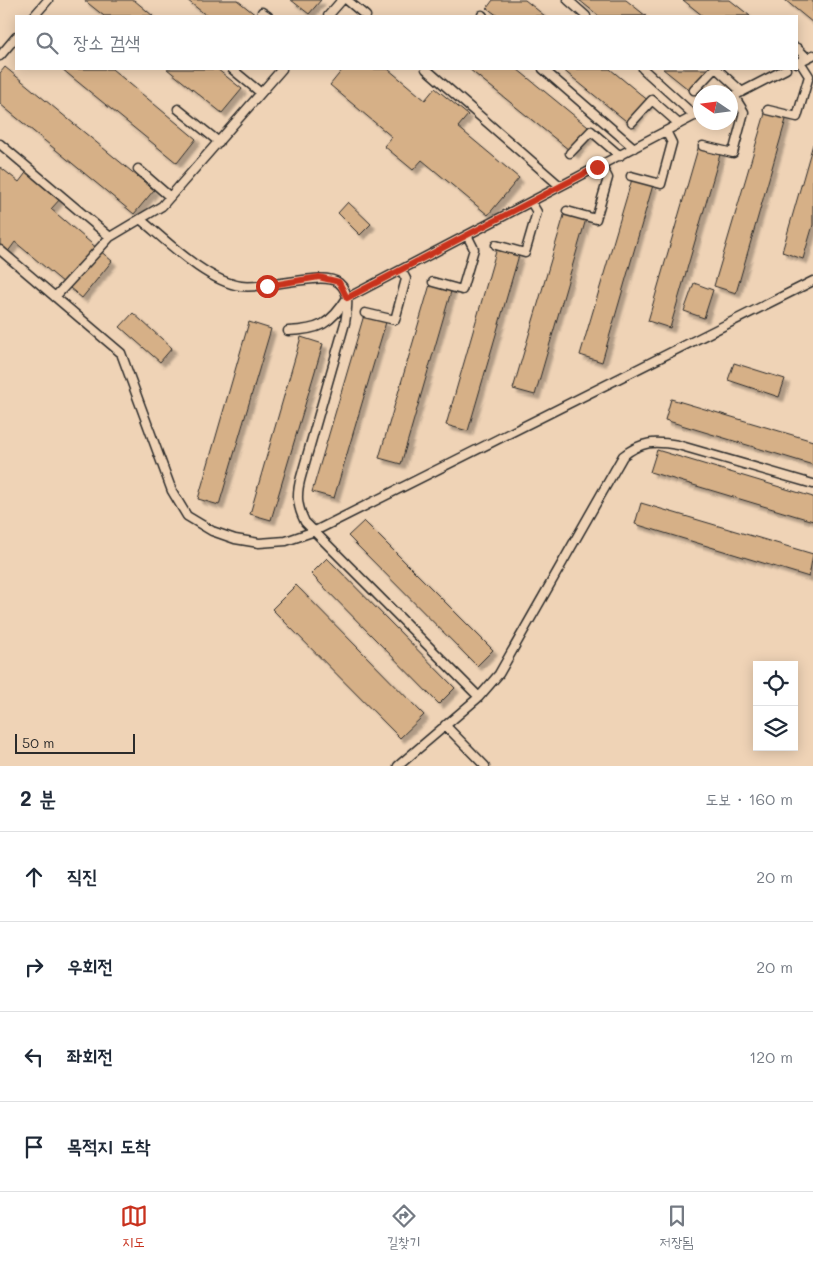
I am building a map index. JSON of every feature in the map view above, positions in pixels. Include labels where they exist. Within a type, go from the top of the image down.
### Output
[{"type":"lane","points":[[35,15],[48,0]]},
{"type":"lane","points":[[329,15],[342,0]]},
{"type":"lane","points":[[347,0],[365,15]]},
{"type":"lane","points":[[568,0],[585,15]]},
{"type":"lane","points":[[0,56],[15,38]]},
{"type":"lane","points":[[768,110],[797,117],[809,76],[804,59]]},
{"type":"lane","points":[[233,70],[261,93]]},
{"type":"lane","points":[[55,297],[110,237],[162,206],[281,70]]},
{"type":"lane","points":[[427,70],[560,186]]},
{"type":"lane","points":[[544,70],[634,148]]},
{"type":"lane","points":[[645,70],[693,111]]},
{"type":"lane","points":[[699,85],[714,70]]},
{"type":"lane","points":[[716,70],[742,92]]},
{"type":"lane","points":[[738,94],[784,70]]},
{"type":"lane","points":[[632,122],[652,100],[679,124]]},
{"type":"lane","points":[[703,146],[732,153],[744,112],[738,104]]},
{"type":"lane","points":[[178,109],[219,142]]},
{"type":"lane","points":[[288,332],[304,331],[319,326],[336,316],[347,298],[693,117]]},
{"type":"lane","points":[[570,153],[591,131],[620,156]]},
{"type":"lane","points":[[632,176],[661,184],[672,143],[666,131]]},
{"type":"lane","points":[[0,144],[110,237]]},
{"type":"lane","points":[[567,211],[596,219],[608,178],[601,165]]},
{"type":"lane","points":[[138,169],[170,197]]},
{"type":"lane","points":[[496,245],[525,253],[537,212],[531,202]]},
{"type":"lane","points":[[140,219],[216,278],[241,286],[267,286],[319,277],[339,282],[347,298],[345,323],[296,494],[298,509],[305,522],[479,697]]},
{"type":"lane","points":[[433,282],[462,290],[474,249],[467,235]]},
{"type":"lane","points":[[0,250],[121,353],[172,491],[187,516],[212,531],[235,539],[259,543],[286,541],[315,531],[813,281]]},
{"type":"lane","points":[[365,313],[394,320],[406,279],[401,270]]},
{"type":"lane","points":[[398,766],[479,697],[499,674],[623,456],[637,445],[657,442],[678,444],[813,484]]},
{"type":"lane","points":[[445,725],[486,766]]},
{"type":"building","points":[[84,0],[134,0],[152,15],[103,15]]},
{"type":"building","points":[[187,0],[237,0],[256,15],[206,15]]},
{"type":"building","points":[[291,0],[321,0],[309,14]]},
{"type":"building","points":[[493,0],[525,0],[544,15],[497,15],[487,8]]},
{"type":"building","points":[[579,0],[626,0],[645,15],[598,15]]},
{"type":"building","points":[[683,0],[730,0],[749,15],[702,15]]},
{"type":"building","points":[[785,0],[813,0],[813,23]]},
{"type":"building","points":[[5,67],[154,190],[134,214],[0,104],[0,73]]},
{"type":"building","points":[[63,70],[113,70],[196,139],[177,163]]},
{"type":"building","points":[[168,70],[218,70],[242,89],[222,113]]},
{"type":"building","points":[[342,70],[389,70],[425,100],[435,88],[468,115],[458,127],[519,178],[488,215],[422,160],[413,170],[384,146],[392,137],[330,85]]},
{"type":"building","points":[[470,70],[518,70],[593,131],[574,154]]},
{"type":"building","points":[[563,70],[611,70],[650,102],[631,125]]},
{"type":"building","points":[[664,70],[710,70],[699,85],[693,85],[693,93]]},
{"type":"building","points":[[766,110],[787,116],[736,293],[714,286]]},
{"type":"building","points":[[813,144],[813,225],[803,259],[782,252]]},
{"type":"building","points":[[699,145],[721,151],[670,328],[648,321]]},
{"type":"building","points":[[0,167],[19,182],[28,170],[61,198],[51,209],[112,261],[82,298],[15,242],[7,253],[0,247]]},
{"type":"building","points":[[632,179],[653,185],[602,362],[580,355]]},
{"type":"building","points":[[348,202],[371,224],[360,235],[338,213]]},
{"type":"building","points":[[565,212],[586,219],[535,395],[513,389]]},
{"type":"building","points":[[497,248],[519,255],[468,431],[446,425]]},
{"type":"building","points":[[431,281],[452,288],[401,464],[379,458]]},
{"type":"building","points":[[694,283],[713,290],[704,318],[684,311]]},
{"type":"building","points":[[133,313],[172,348],[160,362],[120,327]]},
{"type":"building","points":[[364,315],[386,322],[334,498],[312,492]]},
{"type":"building","points":[[249,322],[271,329],[219,505],[198,499]]},
{"type":"building","points":[[301,337],[323,344],[271,520],[250,514]]},
{"type":"building","points":[[734,363],[785,379],[779,397],[728,380]]},
{"type":"building","points":[[671,399],[813,441],[813,465],[665,420]]},
{"type":"building","points":[[657,450],[813,497],[813,521],[650,472]]},
{"type":"building","points":[[641,503],[813,554],[809,577],[635,524]]},
{"type":"building","points":[[364,521],[493,650],[477,666],[348,536]]},
{"type":"building","points":[[327,558],[455,688],[439,704],[311,574]]},
{"type":"building","points":[[296,585],[424,715],[400,738],[272,609]]},
{"type":"route","points":[[267,286],[319,277],[339,282],[346,292],[347,298],[597,167]]}]
